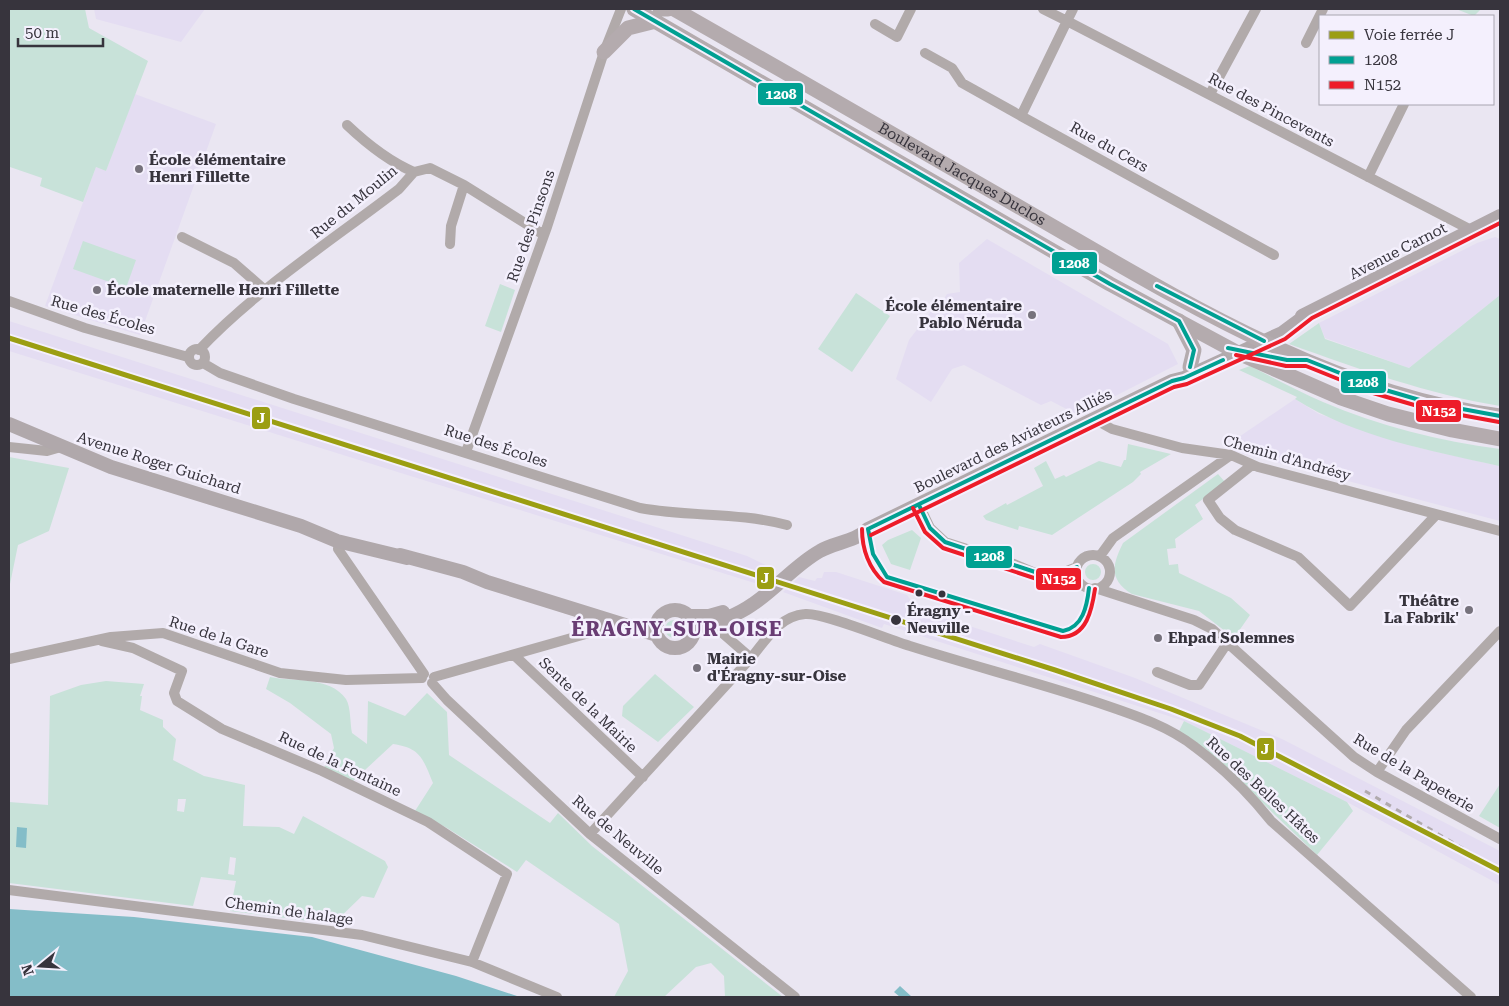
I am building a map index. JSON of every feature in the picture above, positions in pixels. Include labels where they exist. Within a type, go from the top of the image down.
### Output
[{"type":"main road","name":"Boulevard Jacques Duclos","points":[[634,9],[658,15],[1062,257],[1202,332],[1246,344]]},
{"type":"main road","points":[[604,52],[628,28],[668,9]]},
{"type":"main road","name":"Boulevard Jacques Duclos","points":[[674,9],[1146,280],[1246,344],[1340,398],[1388,414],[1452,430],[1500,439]]},
{"type":"main road","name":"Avenue Carnot","points":[[1246,344],[1282,322],[1309,314],[1500,216]]},
{"type":"main road","points":[[1179,321],[1194,350],[1190,367]]},
{"type":"main road","points":[[1202,332],[1215,331],[1287,360],[1307,360]]},
{"type":"main road","points":[[1246,344],[1307,360],[1375,387],[1430,403],[1500,416]]},
{"type":"main road","name":"Boulevard des Aviateurs Alliés","points":[[693,630],[712,624],[753,604],[814,554],[837,543],[858,537],[868,529],[1172,381],[1190,367],[1246,344]]},
{"type":"main road","name":"Boulevard des Aviateurs Alliés","points":[[1172,381],[1184,378],[1246,344]]},
{"type":"main road","name":"Avenue Roger Guichard","points":[[9,424],[111,467],[301,526],[338,542],[463,572],[486,582],[624,623],[656,629]]},
{"type":"main road","name":"Avenue Roger Guichard","points":[[301,526],[341,532],[414,560]]},
{"type":"main road","name":"Boulevard des Aviateurs Alliés","points":[[689,616],[709,616],[732,608],[764,588],[799,556],[813,547],[856,528],[868,529]]},
{"type":"main road","points":[[338,542],[342,537],[363,541]]},
{"type":"main road","points":[[673,610],[689,616],[693,630],[688,642],[677,648],[664,644],[656,629],[662,614],[673,610]]},
{"type":"street","name":"Rue des Pinsons","points":[[466,452],[544,235],[604,52],[621,9]]},
{"type":"street","points":[[875,24],[897,37],[911,9]]},
{"type":"street","name":"Rue des Pincevents","points":[[1043,9],[1473,231]]},
{"type":"street","points":[[1022,116],[1073,9]]},
{"type":"street","points":[[1210,94],[1256,9]]},
{"type":"street","points":[[1306,43],[1319,17]]},
{"type":"street","name":"Rue du Cers","points":[[925,53],[952,68],[962,83],[1274,254]]},
{"type":"street","points":[[1368,177],[1404,105]]},
{"type":"street","points":[[348,125],[360,138],[404,168],[414,172]]},
{"type":"street","name":"Rue du Moulin","points":[[199,350],[208,338],[266,291],[399,189],[414,172],[430,168],[464,185],[544,235]]},
{"type":"street","points":[[450,244],[451,226],[464,185]]},
{"type":"street","points":[[182,237],[234,263],[266,291]]},
{"type":"street","name":"Rue des Écoles","points":[[9,301],[85,328],[188,357]]},
{"type":"street","points":[[192,350],[199,350],[205,356],[203,363],[194,366],[188,357],[192,350]]},
{"type":"street","name":"Rue des Écoles","points":[[203,363],[220,373],[294,399],[640,508],[678,514],[764,519],[787,525]]},
{"type":"street","name":"Chemin d'Andrésy","points":[[1099,417],[1106,427],[1121,432],[1182,448],[1232,455],[1252,465],[1500,531]]},
{"type":"street","points":[[9,447],[47,451],[61,447]]},
{"type":"street","points":[[1100,556],[1113,538],[1232,455]]},
{"type":"street","points":[[1252,465],[1208,500],[1220,518],[1235,530],[1298,557],[1350,606],[1436,515]]},
{"type":"street","points":[[919,505],[930,528],[945,542],[1060,581],[1078,579]]},
{"type":"street","name":"Rue de Neuville","points":[[338,542],[338,550],[428,678],[447,700],[590,834],[795,997]]},
{"type":"street","points":[[1041,574],[1062,572],[1077,567],[1084,558],[1094,555],[1100,556],[1108,564],[1110,575],[1122,596]]},
{"type":"street","points":[[1077,567],[1078,579],[1085,586],[1095,588],[1104,584],[1110,575]]},
{"type":"street","name":"Rue de la Papeterie","points":[[1095,588],[1202,623],[1228,642],[1342,748],[1377,772],[1500,839]]},
{"type":"street","name":"Rue des Belles Hâtes","points":[[590,834],[784,620],[799,615],[813,615],[910,646],[1048,686],[1136,716],[1169,731],[1194,746],[1250,796],[1271,821],[1471,997]]},
{"type":"street","name":"Rue de la Gare","points":[[9,659],[16,656],[102,641],[111,637],[163,633],[280,673],[346,680],[428,678],[624,623]]},
{"type":"street","points":[[712,624],[751,658]]},
{"type":"street","points":[[1377,772],[1406,730],[1500,631]]},
{"type":"street","name":"Rue de la Fontaine","points":[[102,641],[133,648],[182,671],[174,693],[177,701],[222,729],[322,771],[428,822],[507,874],[472,962]]},
{"type":"street","points":[[1157,672],[1190,685],[1198,685],[1228,642]]},
{"type":"street","name":"Sente de la Mairie","points":[[514,655],[643,777]]},
{"type":"street","name":"Chemin de halage","points":[[9,890],[362,935],[472,962],[557,997]]},
{"type":"shaded area","points":[[94,9],[205,9],[181,42],[96,19]]},
{"type":"shaded area","points":[[135,94],[216,124],[140,335],[45,306],[96,167],[106,171]]},
{"type":"shaded area","points":[[1495,237],[1500,239],[1500,295],[1409,368],[1325,338],[1319,323],[1477,243]]},
{"type":"shaded area","points":[[987,239],[1168,344],[1178,364],[1078,415],[1051,401],[1041,405],[964,365],[952,369],[931,402],[896,379],[909,340],[935,306],[938,308],[947,294],[960,292],[959,263]]},
{"type":"shaded area","points":[[9,321],[747,556],[776,570],[761,585],[9,351]]},
{"type":"shaded area","points":[[1295,399],[1319,414],[1416,447],[1499,466],[1500,521],[1234,451],[1239,447],[1227,445]]},
{"type":"shaded area","points":[[824,572],[836,572],[907,595],[917,609],[1034,647],[1040,644],[1135,678],[1282,739],[1500,851],[1500,885],[1347,802],[1184,721],[884,624],[882,628],[783,592],[799,577],[815,581],[817,578],[822,578]]},
{"type":"green space","points":[[9,9],[85,9],[89,28],[148,61],[106,171],[96,167],[83,202],[40,186],[42,178],[10,167],[9,170]]},
{"type":"green space","points":[[1456,9],[1481,9],[1475,15]]},
{"type":"green space","points":[[83,241],[136,260],[126,288],[73,269]]},
{"type":"green space","points":[[500,284],[515,290],[501,332],[485,326]]},
{"type":"green space","points":[[856,293],[890,316],[852,372],[818,349]]},
{"type":"green space","points":[[1500,295],[1500,406],[1420,388],[1289,344],[1319,323],[1325,339],[1409,368]]},
{"type":"green space","points":[[1250,366],[1314,398],[1365,418],[1410,432],[1500,449],[1500,470],[1499,466],[1394,441],[1343,424],[1295,399],[1297,397],[1239,370]]},
{"type":"green space","points":[[1128,444],[1171,454],[1140,472],[1141,474],[1133,482],[1052,535],[1019,526],[1018,530],[986,520],[983,516],[1043,486],[1034,468],[1046,461],[1055,479],[1064,475],[1066,477],[1099,461],[1121,467],[1124,460],[1126,460]]},
{"type":"green space","points":[[9,457],[69,468],[49,531],[18,545],[10,584]]},
{"type":"green space","points":[[1218,474],[1225,482],[1195,505],[1203,519],[1175,539],[1176,548],[1167,549],[1169,565],[1178,564],[1179,573],[1231,598],[1250,615],[1234,638],[1199,611],[1132,594],[1119,583],[1115,572],[1115,565],[1123,543]]},
{"type":"green space","points":[[912,530],[921,538],[910,570],[891,564],[882,545],[888,540]]},
{"type":"green space","points":[[1090,564],[1096,564],[1101,569],[1099,578],[1090,580],[1085,575],[1085,569]]},
{"type":"green space","points":[[670,620],[678,620],[683,625],[681,636],[670,638],[665,633],[665,625]]},
{"type":"green space","points":[[655,674],[694,707],[658,742],[622,716],[623,706]]},
{"type":"green space","points":[[270,677],[321,683],[339,692],[348,702],[352,733],[367,744],[368,701],[405,716],[427,693],[447,712],[449,755],[550,823],[558,813],[592,846],[783,997],[725,997],[724,976],[711,963],[696,967],[664,997],[614,997],[628,971],[619,924],[526,860],[517,872],[447,828],[415,811],[433,783],[420,756],[410,748],[393,744],[352,782],[324,768],[334,748],[331,734],[290,703],[266,689]]},
{"type":"green space","points":[[106,681],[144,684],[140,696],[142,696],[140,710],[163,720],[163,727],[176,739],[173,760],[204,776],[245,785],[243,826],[279,827],[294,834],[303,816],[385,861],[388,867],[374,898],[362,896],[333,924],[230,911],[236,881],[201,877],[193,906],[9,883],[9,802],[48,805],[50,696],[81,685]],"holes":[[[178,799],[186,799],[184,812],[177,811]],[[230,857],[236,858],[234,875],[228,874]]]},
{"type":"green space","points":[[1184,721],[1347,802],[1353,811],[1317,855],[1207,750],[1179,731]]},
{"type":"green space","points":[[1500,784],[1500,828],[1479,816]]},
{"type":"water","points":[[17,827],[27,828],[26,848],[16,847]]},
{"type":"water","points":[[9,909],[134,917],[312,937],[456,976],[520,997],[9,997]]},
{"type":"water","points":[[900,986],[912,997],[900,997],[894,992]]},
{"type":"railway","points":[[1365,791],[1500,870]]},
{"type":"railway","points":[[1367,802],[1447,846]]},
{"type":"rail line","name":"J","points":[[9,338],[1055,670],[1171,709],[1240,736],[1500,871]]},
{"type":"transit line","name":"1208","points":[[634,9],[1110,284],[1179,321],[1194,350],[1190,367]]},
{"type":"transit line","name":"N152","points":[[871,535],[1174,387],[1187,384],[1285,339],[1312,318],[1500,223]]},
{"type":"transit line","name":"1208","points":[[1157,286],[1264,341]]},
{"type":"transit line","name":"1208","points":[[1228,348],[1287,360],[1307,360],[1375,387],[1430,403],[1500,416]]},
{"type":"transit line","name":"N152","points":[[1236,355],[1286,366],[1306,366],[1373,393],[1428,409],[1499,422]]},
{"type":"transit line","name":"1208","points":[[868,529],[1172,381],[1184,378],[1223,360]]},
{"type":"transit line","name":"1208","points":[[919,505],[930,528],[945,542],[1041,574],[1062,573],[1077,567]]},
{"type":"transit line","name":"N152","points":[[913,508],[925,532],[943,548],[1040,580],[1063,579],[1079,573]]},
{"type":"transit line","name":"N152","points":[[862,529],[863,544],[867,558],[874,571],[884,582],[1061,637],[1070,636],[1077,632],[1087,620],[1095,589]]},
{"type":"transit line","name":"1208","points":[[868,529],[873,554],[887,577],[1063,631],[1070,629],[1083,615],[1089,588]]},
{"type":"place","name":"École élémentaire Henri Fillette","points":[[139,169]]},
{"type":"place","name":"École maternelle Henri Fillette","points":[[97,290]]},
{"type":"place","name":"École élémentaire Pablo Néruda","points":[[1032,315]]},
{"type":"place","name":"Théâtre La Fabrik'","points":[[1469,610]]},
{"type":"place","name":"Éragny - Neuville","points":[[896,620]]},
{"type":"place","name":"Ehpad Solemnes","points":[[1158,638]]},
{"type":"place","name":"Mairie d'Éragny-sur-Oise","points":[[697,668]]},
{"type":"district","name":"ÉRAGNY-SUR-OISE","points":[[677,629]]}]
